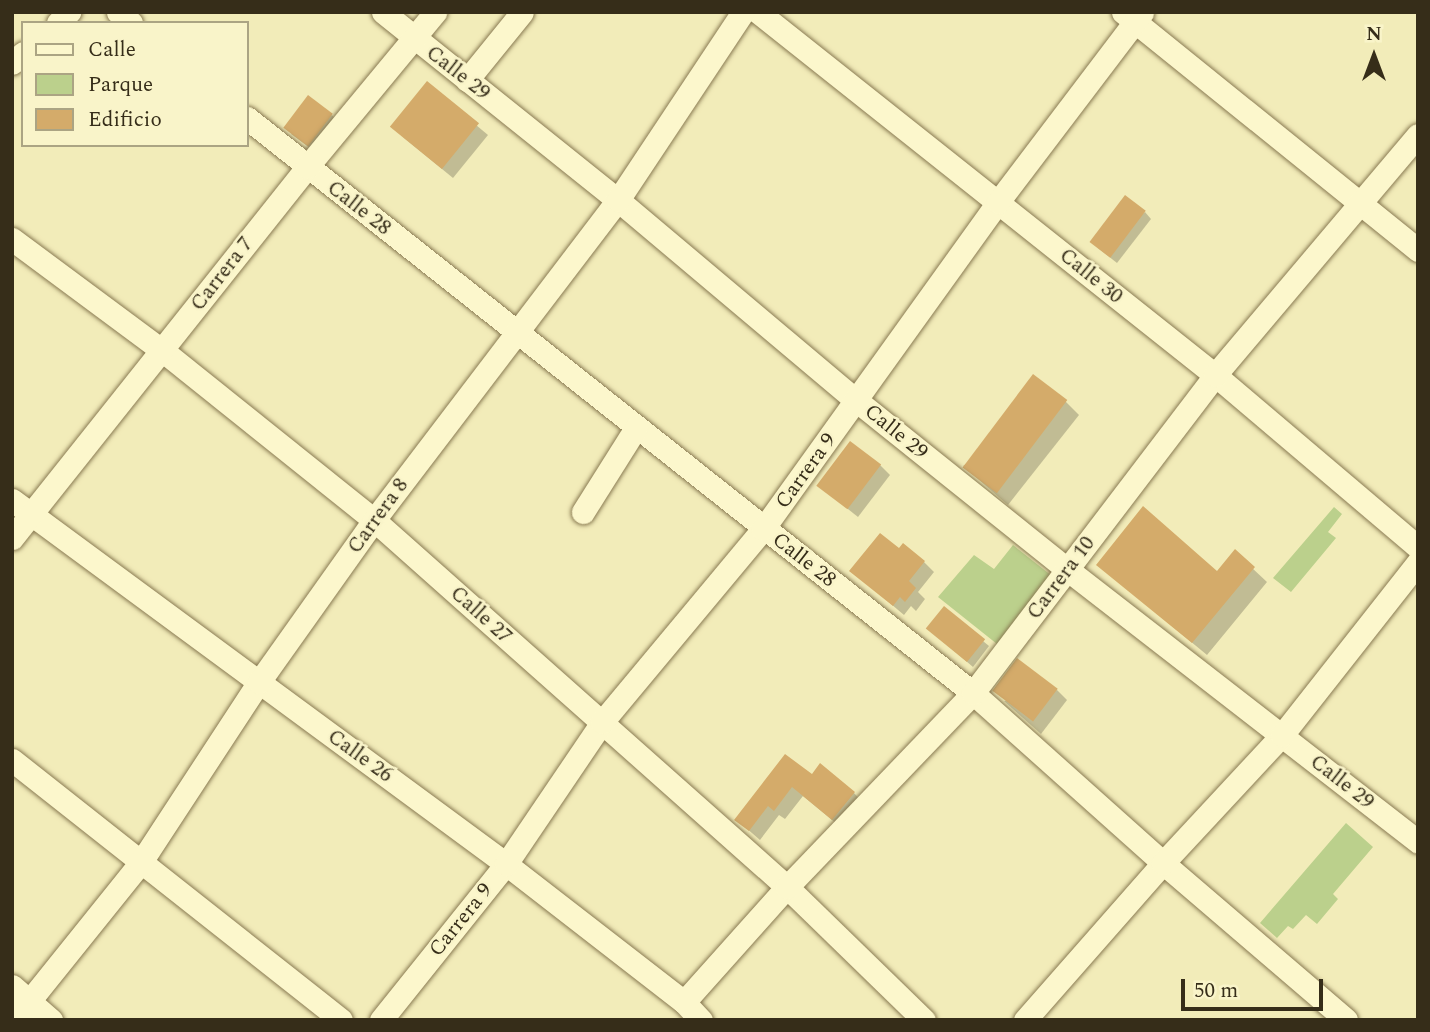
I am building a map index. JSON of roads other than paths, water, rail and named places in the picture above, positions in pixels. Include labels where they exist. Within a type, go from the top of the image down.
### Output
[{"type":"street","name":"Calle 29","points":[[383,12],[618,200],[857,401],[1068,570],[1418,841]]},
{"type":"street","name":"Carrera 7","points":[[12,538],[307,167],[435,12]]},
{"type":"street","points":[[467,80],[522,12]]},
{"type":"street","name":"Carrera 8","points":[[14,1020],[20,993],[141,862],[259,682],[374,520],[618,200],[743,12]]},
{"type":"street","name":"Calle 30","points":[[758,12],[1215,375],[1418,547]]},
{"type":"street","points":[[1134,15],[1418,250]]},
{"type":"street","name":"Carrera 9","points":[[381,1020],[506,864],[601,722],[763,528],[1134,15]]},
{"type":"street","name":"Calle 28","points":[[248,119],[973,692],[1163,863],[1346,1020]]},
{"type":"street","name":"Carrera 10","points":[[684,1002],[787,887],[973,692],[1215,375],[1418,135]]},
{"type":"street","name":"Calle 27","points":[[12,239],[163,351],[374,520],[787,887],[925,1020]]},
{"type":"street","points":[[583,512],[636,428]]},
{"type":"street","name":"Calle 26","points":[[12,500],[506,864],[684,1002],[701,1020]]},
{"type":"street","points":[[1025,1020],[1163,863],[1282,735],[1418,562]]},
{"type":"street","points":[[12,760],[341,1020]]},
{"type":"street","points":[[20,993],[51,1020]]}]
